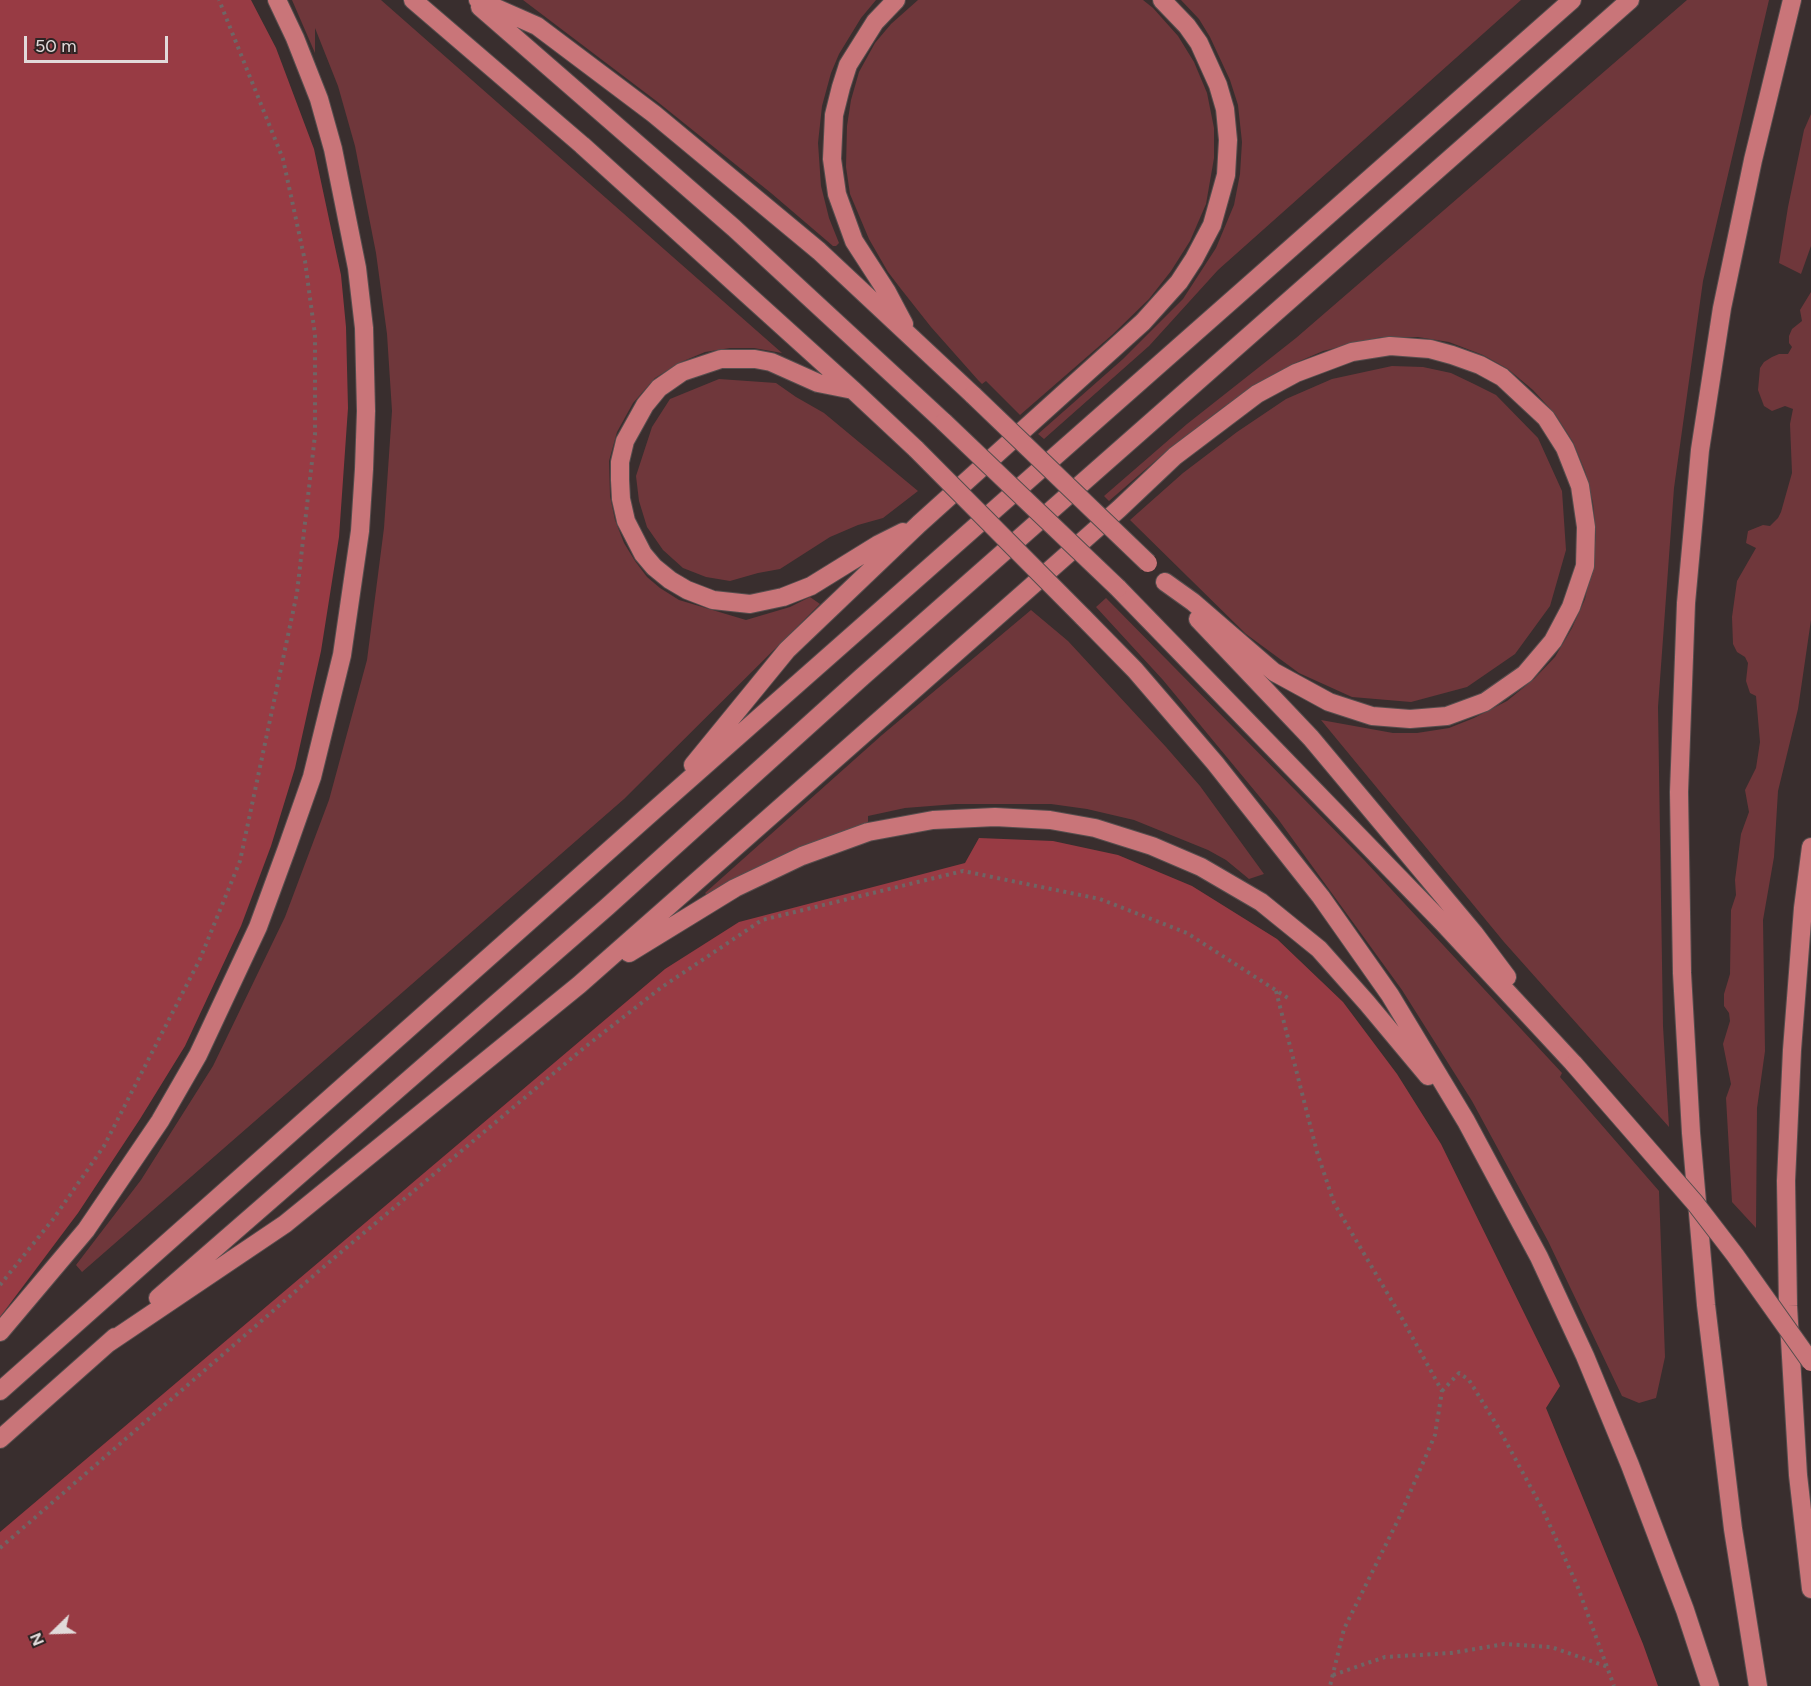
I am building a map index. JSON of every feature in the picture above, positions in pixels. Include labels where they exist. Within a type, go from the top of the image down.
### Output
[{"type":"highway","points":[[0,1332],[86,1230],[160,1122],[198,1055],[258,927],[287,848],[312,777],[342,655],[360,531],[366,411],[364,328],[357,268],[333,149],[319,99],[296,38],[277,0]]},
{"type":"highway","points":[[413,0],[582,145],[916,449],[1135,670],[1215,763],[1322,897],[1390,995],[1466,1121],[1539,1257],[1585,1356],[1630,1465],[1685,1610],[1710,1686]]},
{"type":"highway","points":[[472,0],[734,228],[944,422],[1118,588],[1444,924],[1574,1064],[1695,1203],[1811,1362]]},
{"type":"highway","points":[[478,0],[537,26],[654,114],[786,223],[973,394],[1148,563],[1185,607],[1319,747],[1474,933],[1556,1044]]},
{"type":"highway","points":[[896,0],[875,22],[848,65],[834,116],[832,159],[837,194],[854,241],[887,292],[910,336]]},
{"type":"highway","points":[[659,806],[787,650],[919,524],[1143,322],[1179,282],[1205,242],[1221,200],[1227,175],[1228,140],[1225,109],[1218,85],[1199,43],[1187,26],[1162,0]]},
{"type":"highway","points":[[0,1391],[1572,0]]},
{"type":"highway","points":[[0,1439],[607,907],[862,677],[1630,0]]},
{"type":"highway","points":[[1758,1686],[1733,1529],[1706,1305],[1690,1133],[1682,973],[1679,792],[1686,603],[1700,450],[1724,297],[1753,160],[1792,0]]},
{"type":"highway","points":[[107,1344],[285,1224],[579,985],[1110,517],[1175,456],[1257,394],[1296,373],[1352,352],[1390,346],[1430,349],[1480,365],[1502,377],[1546,418],[1565,448],[1580,486],[1586,527],[1585,566],[1571,607],[1553,641],[1525,674],[1485,702],[1447,716],[1410,719],[1372,716],[1329,702],[1274,672],[1193,602],[1166,582]]},
{"type":"highway","points":[[853,390],[818,383],[771,362],[741,358],[721,359],[701,364],[669,380],[659,388],[634,423],[626,441],[621,462],[621,499],[626,521],[643,555],[654,567],[687,590],[713,600],[750,604],[783,597],[811,586],[879,543],[919,524]]},
{"type":"highway","points":[[579,985],[735,888],[802,856],[836,843],[879,830],[933,820],[995,817],[1050,820],[1095,828],[1152,846],[1202,867],[1261,902],[1319,949],[1466,1121]]},
{"type":"highway","points":[[1811,847],[1803,908],[1792,1050],[1786,1181],[1788,1317],[1798,1475],[1811,1589]]},
{"type":"path","points":[[0,1285],[54,1218],[104,1146],[200,959],[240,861],[297,593],[315,435],[315,335],[305,261],[283,159],[219,0]]},
{"type":"path","points":[[0,1548],[327,1264],[585,1047],[662,987],[762,920],[963,871],[1100,899],[1188,933],[1291,1000]]},
{"type":"path","points":[[1276,990],[1317,1152],[1334,1203],[1442,1391]]},
{"type":"path","points":[[1330,1686],[1344,1629],[1399,1518],[1435,1435],[1442,1391],[1460,1373],[1469,1380],[1542,1508],[1577,1585],[1614,1686]]},
{"type":"path","points":[[1332,1676],[1385,1657],[1451,1653],[1504,1644],[1551,1647],[1608,1667]]},
{"type":"shaded area","points":[[0,0],[251,0],[276,48],[314,149],[341,275],[346,327],[348,408],[339,537],[321,651],[295,768],[271,846],[241,926],[185,1046],[78,1213],[0,1317]]},
{"type":"shaded area","points":[[292,0],[381,0],[782,353],[754,348],[730,348],[705,352],[681,362],[655,378],[633,403],[617,432],[609,461],[610,496],[615,520],[624,543],[635,561],[647,577],[679,600],[746,620],[790,607],[810,597],[820,604],[624,799],[82,1272],[76,1265],[141,1180],[213,1066],[285,917],[329,800],[367,660],[384,528],[392,411],[387,334],[376,253],[355,146],[338,86],[315,28],[315,53]]},
{"type":"shaded area","points":[[523,0],[876,0],[861,18],[839,54],[822,106],[818,143],[821,186],[829,218],[839,243],[833,246],[659,103]]},
{"type":"shaded area","points":[[918,0],[1143,0],[1178,36],[1194,62],[1207,93],[1214,128],[1214,158],[1206,204],[1190,241],[1171,271],[1149,299],[1112,335],[1020,415],[986,381],[982,384],[978,380],[901,289],[869,239],[850,194],[846,167],[847,126],[859,72],[875,43],[891,24]]},
{"type":"shaded area","points":[[1181,0],[1521,0],[1218,270],[1149,346],[1044,439],[1038,434],[1123,359],[1183,299],[1216,248],[1234,205],[1240,174],[1242,142],[1238,105],[1230,80],[1210,37],[1199,19]]},
{"type":"shaded area","points":[[1687,0],[1769,0],[1703,281],[1674,488],[1658,707],[1663,1026],[1669,1127],[1504,942],[1321,720],[1393,733],[1417,733],[1449,728],[1507,701],[1534,679],[1555,657],[1585,599],[1596,535],[1593,503],[1585,471],[1573,442],[1555,414],[1533,390],[1508,369],[1483,355],[1449,342],[1418,337],[1381,337],[1323,351],[1293,364],[1225,406],[1169,449],[1109,501],[1104,496],[1187,424],[1296,338]]},
{"type":"shaded area","points":[[1811,114],[1811,246],[1801,274],[1779,263],[1804,130]]},
{"type":"shaded area","points":[[1811,292],[1811,620],[1798,709],[1778,791],[1774,857],[1763,920],[1765,1051],[1757,1108],[1756,1228],[1732,1202],[1726,1098],[1731,1084],[1723,1044],[1730,1021],[1729,1013],[1724,1006],[1724,994],[1730,974],[1731,910],[1736,895],[1735,880],[1741,834],[1749,812],[1745,790],[1756,768],[1760,742],[1756,696],[1750,693],[1746,681],[1748,663],[1745,657],[1737,652],[1733,644],[1732,617],[1737,581],[1756,548],[1746,543],[1748,531],[1763,525],[1770,526],[1778,518],[1792,473],[1790,424],[1793,409],[1785,406],[1772,411],[1764,406],[1758,390],[1760,368],[1772,357],[1788,354],[1792,347],[1789,343],[1789,336],[1792,329],[1802,321],[1800,310]]},
{"type":"shaded area","points":[[1392,366],[1423,367],[1451,373],[1474,384],[1496,395],[1538,438],[1562,491],[1566,550],[1550,606],[1515,654],[1467,687],[1411,702],[1352,697],[1299,673],[1246,634],[1130,520],[1183,473],[1286,399],[1332,379]]},
{"type":"shaded area","points":[[719,379],[776,383],[824,413],[918,491],[883,518],[858,525],[830,537],[780,569],[730,581],[706,577],[683,568],[663,550],[647,527],[639,501],[636,476],[652,427],[670,399]]},
{"type":"shaded area","points":[[1106,598],[1365,861],[1562,1073],[1560,1077],[1659,1191],[1665,1357],[1656,1398],[1639,1403],[1622,1396],[1548,1241],[1472,1101],[1402,990],[1278,819],[1163,680],[1096,607]]},
{"type":"shaded area","points":[[1031,610],[1068,641],[1166,747],[1200,786],[1264,874],[1249,879],[1226,860],[1208,850],[1134,820],[1087,809],[1051,804],[956,804],[905,808],[868,816],[868,824],[803,846],[749,871],[707,895],[705,893],[882,735]]},
{"type":"shaded area","points":[[979,838],[1053,841],[1118,855],[1192,886],[1277,939],[1343,1002],[1397,1074],[1441,1144],[1560,1386],[1546,1408],[1658,1686],[0,1686],[0,1532],[665,969],[739,922],[965,863]]}]
